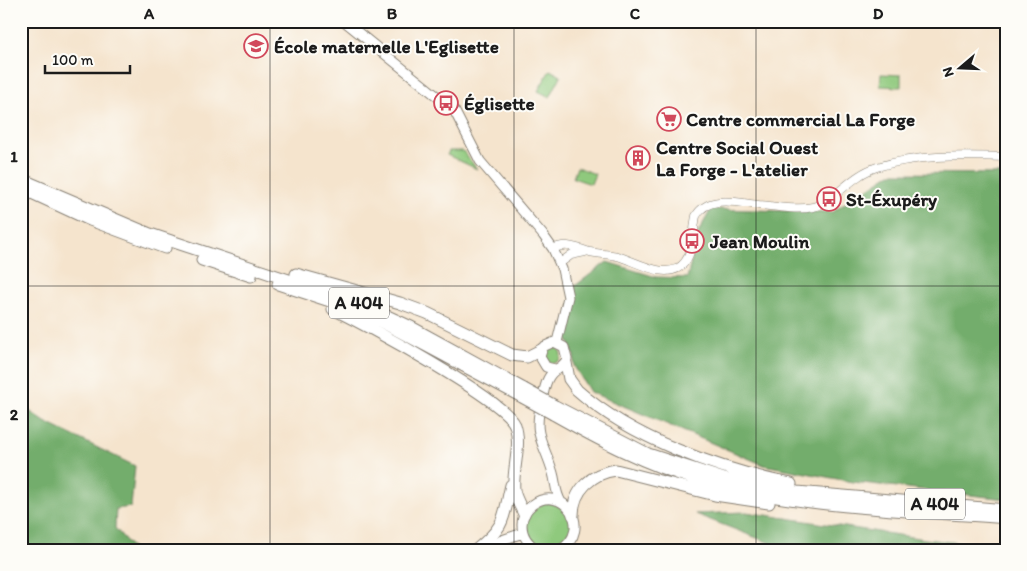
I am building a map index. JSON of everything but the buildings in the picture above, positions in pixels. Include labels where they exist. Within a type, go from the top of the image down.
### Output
[{"type":"highway","name":"A 404","points":[[21,179],[112,220],[361,304],[418,331],[625,452],[697,480],[787,498],[1006,518]]},
{"type":"highway","name":"A 404","points":[[21,188],[135,237],[330,301],[376,319],[523,393]]},
{"type":"highway","points":[[182,245],[400,303],[427,313],[517,356],[527,357],[541,350]]},
{"type":"highway","points":[[279,284],[392,339],[496,405],[509,416],[516,428],[514,490],[524,514]]},
{"type":"highway","points":[[566,363],[570,382],[582,395],[614,416],[671,447],[746,474],[864,498]]},
{"type":"highway","name":"A 404","points":[[554,410],[628,445],[691,469],[776,489],[1006,510]]},
{"type":"highway","points":[[476,550],[493,536],[503,522],[516,466]]},
{"type":"highway","points":[[573,515],[576,498],[585,484],[599,474],[616,470],[737,499],[802,506],[887,508]]},
{"type":"main road","points":[[344,21],[454,110],[480,161],[553,249],[560,262],[568,297],[557,342]]},
{"type":"main road","points":[[538,550],[530,545],[523,533],[524,514],[530,507],[544,499],[549,490],[548,477],[533,437],[532,422],[542,380],[543,364],[540,358],[541,350],[546,344],[557,342],[567,350],[566,363],[555,369],[548,379],[537,426],[539,439],[551,467],[555,490],[561,502],[573,515],[576,525],[574,535],[568,544],[560,550]]},
{"type":"main road","points":[[543,364],[555,369]]},
{"type":"main road","points":[[544,499],[561,502]]},
{"type":"main road","points":[[484,550],[502,540],[523,533]]},
{"type":"street","points":[[553,249],[564,245],[616,256],[660,271],[671,271],[687,259],[698,214],[702,208],[717,202],[811,208],[827,201],[850,181],[875,167],[935,157],[1006,156]]},
{"type":"street","points":[[560,262],[578,252],[590,252]]},
{"type":"green space","points":[[550,70],[561,76],[550,97],[538,91]]},
{"type":"green space","points":[[881,74],[901,75],[901,87],[880,86]]},
{"type":"green space","points":[[449,151],[463,151],[477,169],[447,155]]},
{"type":"green space","points":[[577,167],[595,174],[591,184],[573,178]]},
{"type":"green space","points":[[891,173],[1006,174],[1006,499],[853,482],[764,465],[590,392],[574,366],[574,356],[567,337],[575,286],[607,262],[656,277],[687,278],[699,231],[711,209],[832,212]]},
{"type":"green space","points":[[553,347],[561,355],[553,363],[545,355]]},
{"type":"green space","points":[[21,405],[45,422],[135,466],[131,507],[116,509],[115,528],[134,550],[21,550]]},
{"type":"green space","points":[[544,503],[563,509],[569,516],[571,523],[567,539],[560,545],[550,549],[549,546],[539,547],[531,539],[527,530],[527,521],[531,511]]},
{"type":"green space","points":[[746,512],[925,539],[1006,548],[1006,550],[788,550],[695,514]]},
{"type":"place","name":"École maternelle L'Eglisette","points":[[256,46]]},
{"type":"place","name":"Églisette","points":[[446,103]]},
{"type":"place","name":"Centre commercial La Forge","points":[[669,119]]},
{"type":"place","name":"Centre Social Ouest La Forge - L'atelier","points":[[638,158]]},
{"type":"place","name":"St-Éxupéry","points":[[829,199]]},
{"type":"place","name":"Jean Moulin","points":[[692,241]]}]
